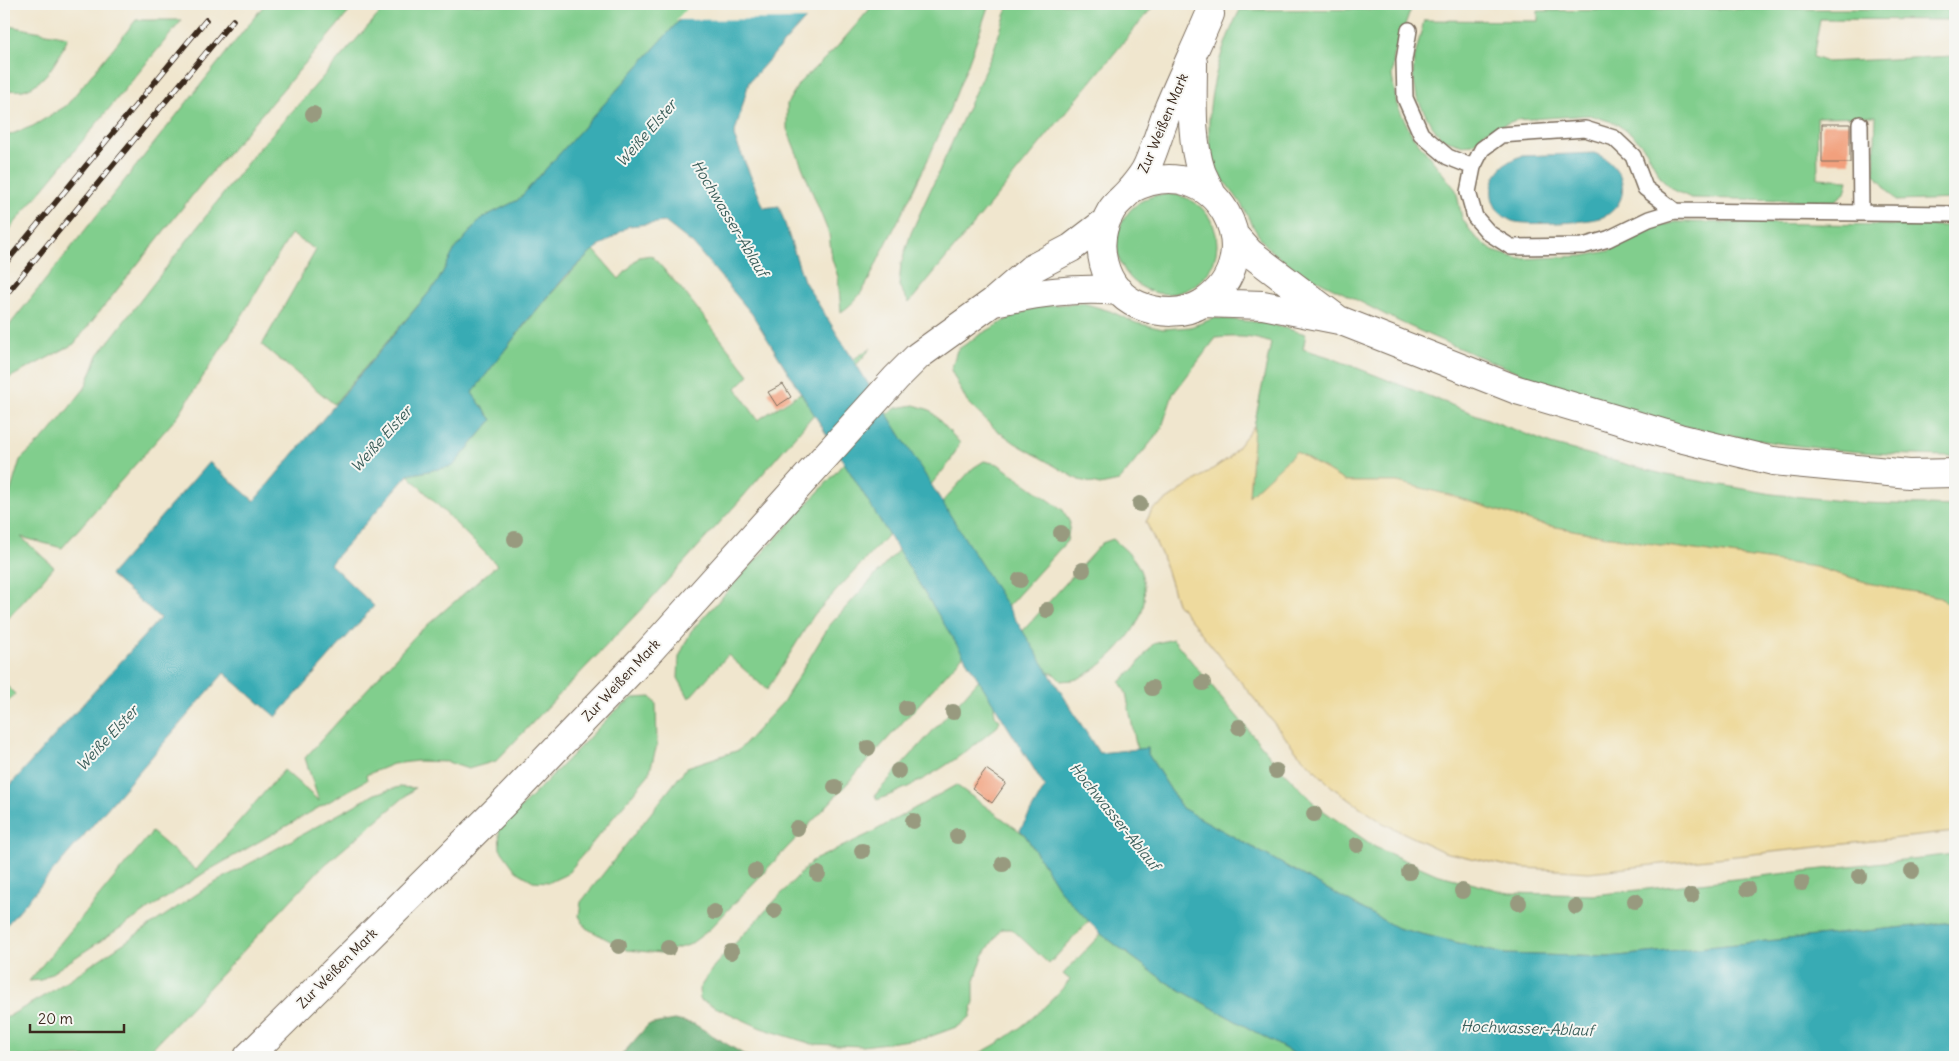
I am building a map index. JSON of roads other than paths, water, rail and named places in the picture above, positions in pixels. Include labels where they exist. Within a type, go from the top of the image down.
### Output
[{"type":"main road","name":"Zur Weißen Mark","points":[[1131,189],[1144,183],[1173,178],[1201,187],[1222,206],[1230,220],[1234,235],[1235,251],[1232,266],[1225,281],[1203,303],[1186,310],[1168,312],[1150,310],[1133,302],[1119,291],[1110,279],[1104,266],[1101,251],[1105,222],[1111,209],[1131,189],[1148,165],[1169,106],[1210,14]]},
{"type":"main road","name":"Zur Weißen Mark","points":[[1193,55],[1193,109],[1196,152],[1201,172],[1212,195]]},
{"type":"main road","name":"Zur Weißen Mark","points":[[248,1057],[502,805],[645,656],[918,356],[993,302],[1031,270],[1071,248],[1105,222]]},
{"type":"main road","points":[[1234,235],[1250,253],[1339,320]]},
{"type":"main road","name":"Zur Weißen Mark","points":[[993,302],[1043,292],[1071,289],[1119,291]]},
{"type":"main road","points":[[1203,303],[1263,305],[1339,320],[1517,390],[1679,438],[1773,461],[1909,474],[1955,473]]},
{"type":"lane","points":[[1410,30],[1404,60],[1405,98],[1421,134],[1448,157],[1472,167]]},
{"type":"lane","points":[[1860,124],[1861,213]]},
{"type":"lane","points":[[1675,212],[1645,188],[1633,156],[1614,138],[1585,129],[1501,135],[1482,148],[1472,167],[1468,192],[1475,216],[1489,233],[1511,247],[1583,246],[1608,239],[1649,219],[1675,212],[1955,214]]},
{"type":"water","points":[[694,4],[819,4],[749,82],[734,136],[764,208],[779,206],[804,281],[1099,753],[1148,748],[1148,754],[1182,808],[1397,928],[1504,954],[1608,957],[1955,922],[1955,1057],[1300,1057],[1166,982],[1101,934],[1061,892],[1020,830],[1045,787],[752,314],[693,244],[665,222],[629,226],[594,250],[566,276],[527,321],[472,393],[492,420],[453,466],[408,475],[330,564],[374,606],[276,717],[224,673],[4,928],[4,792],[160,618],[110,575],[209,462],[254,501],[437,283],[455,249],[482,218],[518,200]]},
{"type":"water","points":[[1594,153],[1612,164],[1622,181],[1621,199],[1616,207],[1607,215],[1576,222],[1519,223],[1512,221],[1502,214],[1495,206],[1492,186],[1502,167],[1511,160],[1522,156]]},
{"type":"railway","points":[[4,265],[206,20]]},
{"type":"railway","points":[[4,297],[233,20]]},
{"type":"water label","name":"Weiße Elster","points":[[646,133]]},
{"type":"water label","name":"Hochwasser-Ablauf","points":[[730,218]]},
{"type":"water label","name":"Weiße Elster","points":[[381,439]]},
{"type":"water label","name":"Weiße Elster","points":[[107,738]]},
{"type":"water label","name":"Hochwasser-Ablauf","points":[[1115,816]]},
{"type":"water label","name":"Hochwasser-Ablauf","points":[[1527,1028]]}]
